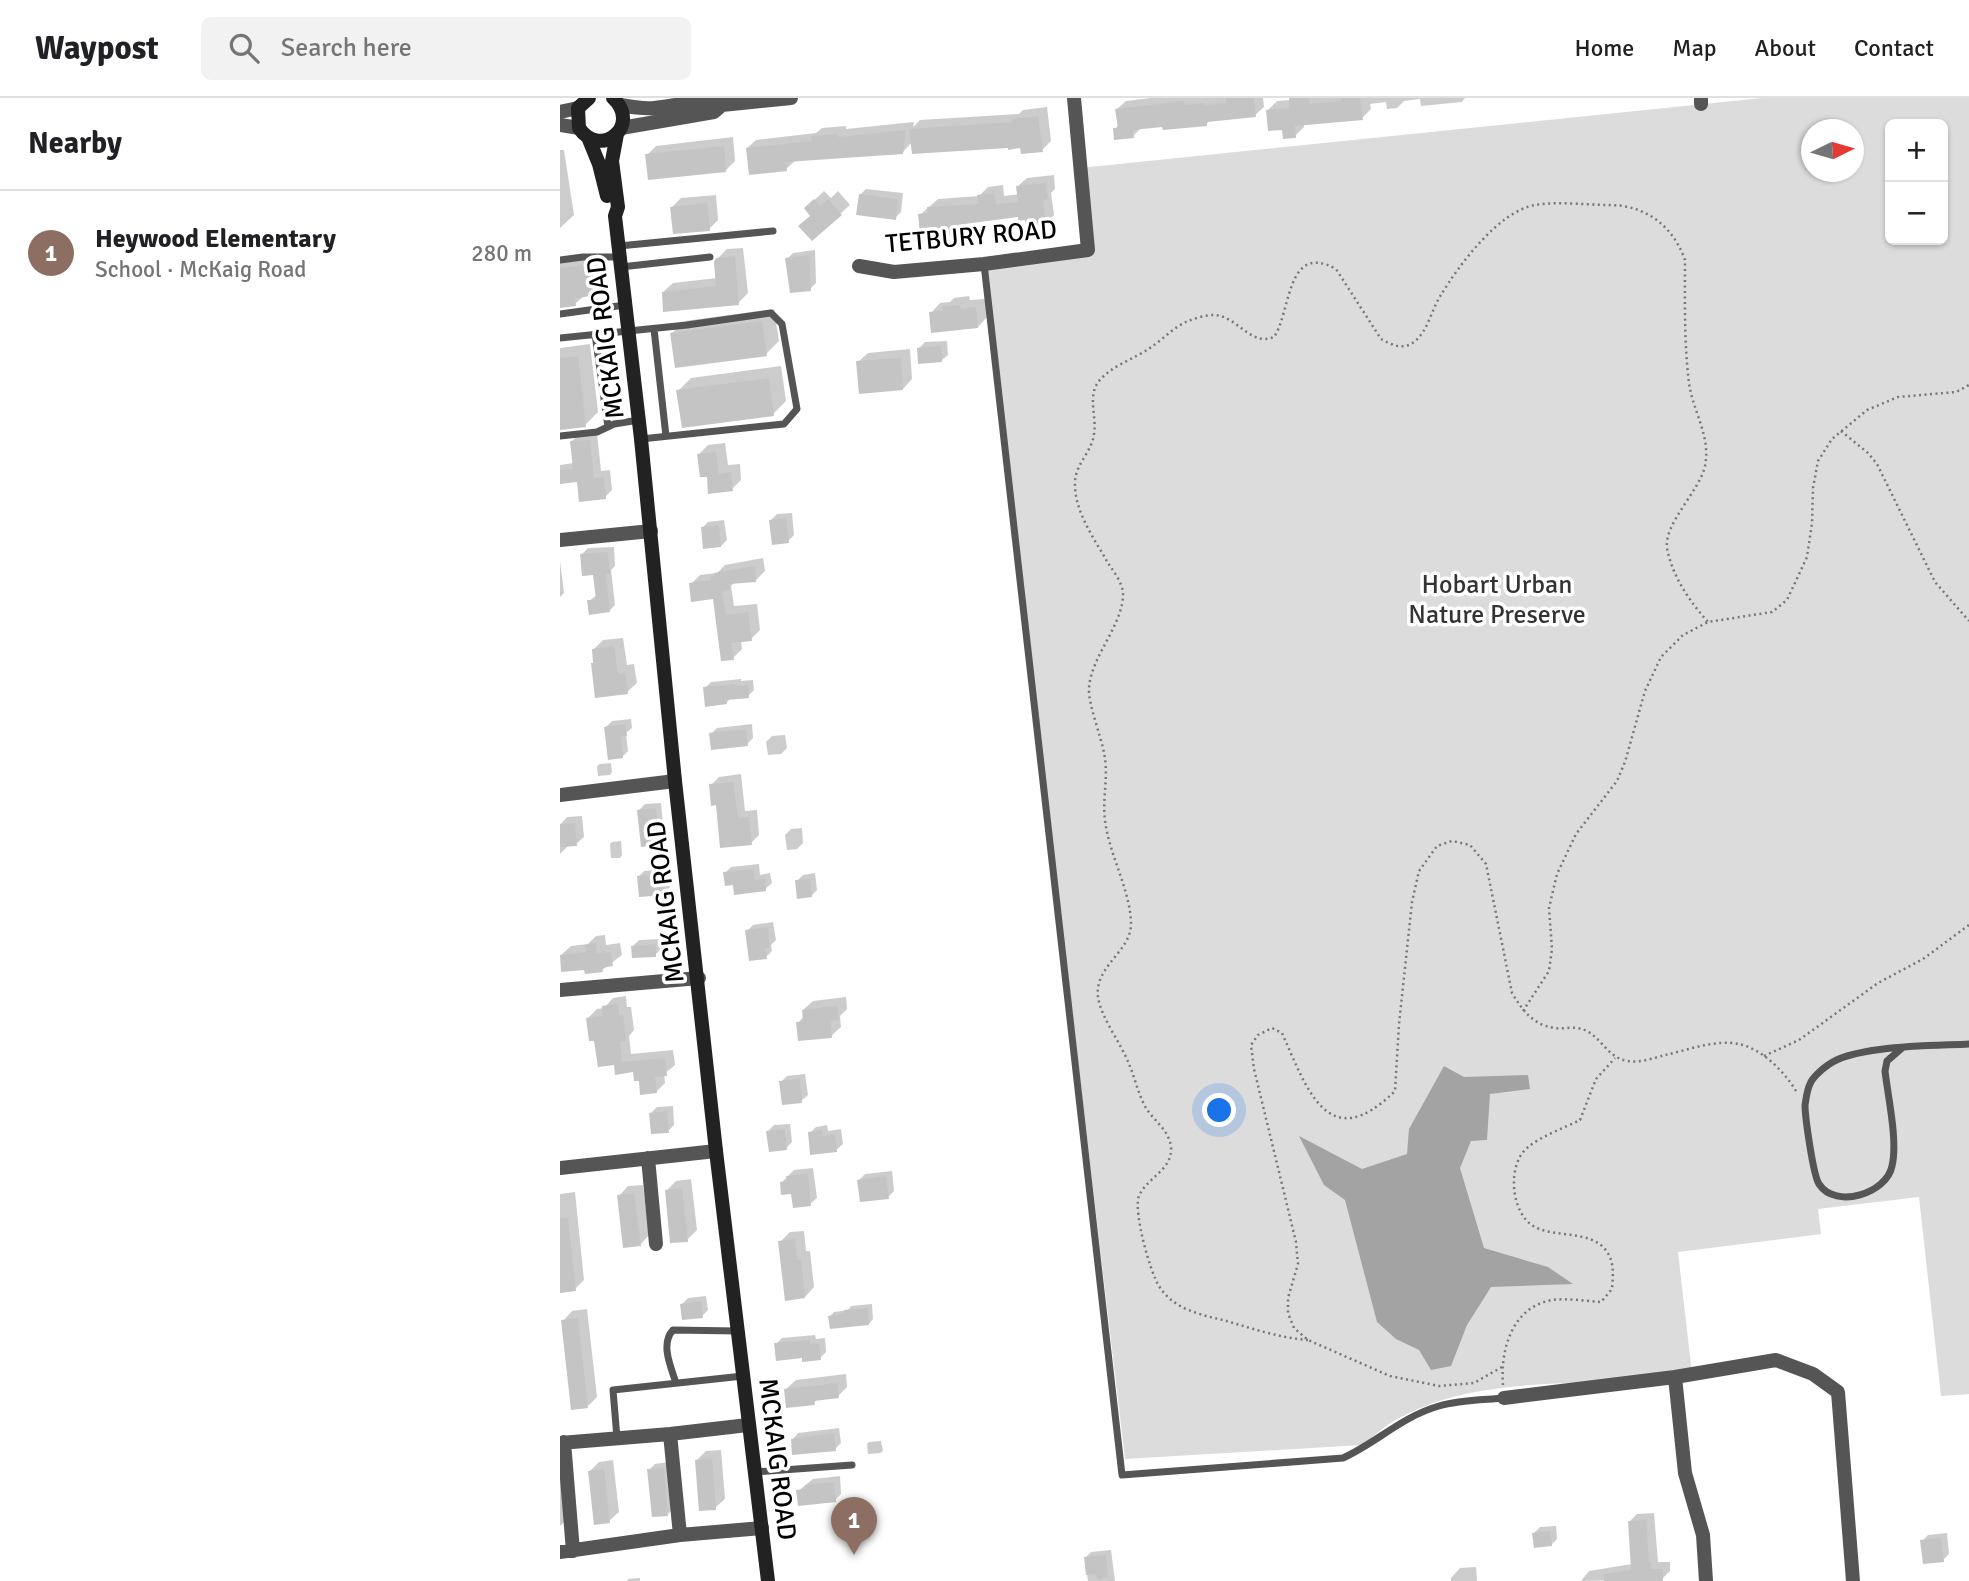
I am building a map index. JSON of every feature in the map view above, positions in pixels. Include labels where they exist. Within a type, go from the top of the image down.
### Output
[{"type":"street","points":[[615,100],[656,108],[682,103],[712,101],[722,105],[791,98]]},
{"type":"street","name":"TETBURY ROAD","points":[[859,266],[894,272],[984,264],[1088,250],[1073,98]]},
{"type":"street","name":"MCKAIG ROAD","points":[[615,100],[623,117],[612,161],[618,207],[615,216],[716,1150],[768,1581]]},
{"type":"street","points":[[560,112],[583,103]]},
{"type":"street","name":"MCKAIG ROAD","points":[[583,103],[583,133],[599,164],[609,209],[615,216]]},
{"type":"street","points":[[560,125],[603,141],[611,139],[619,131],[714,112],[722,105]]},
{"type":"street","points":[[560,540],[651,531]]},
{"type":"street","points":[[560,794],[675,781]]},
{"type":"street","points":[[560,990],[698,978]]},
{"type":"street","points":[[560,1168],[716,1150]]},
{"type":"street","points":[[648,1158],[656,1244]]},
{"type":"street","points":[[1504,1398],[1675,1377],[1776,1360],[1813,1374],[1838,1392],[1853,1581]]},
{"type":"street","points":[[1675,1377],[1685,1473],[1703,1535],[1706,1581]]},
{"type":"street","points":[[748,1425],[562,1443],[567,1551],[680,1535],[762,1528]]},
{"type":"street","points":[[670,1434],[680,1535]]},
{"type":"lane","points":[[620,256],[773,231]]},
{"type":"lane","points":[[560,260],[620,256],[710,257]]},
{"type":"lane","points":[[984,264],[1122,1475],[1343,1458],[1365,1448],[1415,1415],[1438,1406],[1504,1398]]},
{"type":"lane","points":[[560,314],[625,305]]},
{"type":"lane","points":[[560,338],[654,329],[771,313],[782,324],[797,409],[784,424],[641,439]]},
{"type":"lane","points":[[654,329],[666,436]]},
{"type":"lane","points":[[595,334],[608,427]]},
{"type":"lane","points":[[560,436],[597,432],[639,420]]},
{"type":"lane","points":[[1902,1048],[1886,1061],[1885,1071],[1894,1152],[1892,1169],[1885,1182],[1870,1192],[1840,1196],[1819,1184],[1805,1106],[1810,1083],[1829,1064],[1852,1054],[1902,1048],[1969,1044]]},
{"type":"lane","points":[[676,1383],[669,1363],[667,1341],[673,1330],[737,1331]]},
{"type":"lane","points":[[617,1438],[613,1390],[743,1376]]},
{"type":"lane","points":[[754,1472],[852,1465]]},
{"type":"path","points":[[1308,1340],[1290,1339],[1200,1314],[1169,1299],[1156,1279],[1138,1217],[1136,1206],[1139,1195],[1170,1161],[1171,1151],[1164,1130],[1144,1106],[1129,1063],[1098,1000],[1100,981],[1127,940],[1131,927],[1106,829],[1104,806],[1107,771],[1089,690],[1095,667],[1122,603],[1123,589],[1083,517],[1074,481],[1094,435],[1093,396],[1096,386],[1108,373],[1187,322],[1205,316],[1227,317],[1259,339],[1274,337],[1282,322],[1293,281],[1303,267],[1317,263],[1326,263],[1336,269],[1381,339],[1402,347],[1415,342],[1439,297],[1484,239],[1518,209],[1556,203],[1630,206],[1661,222],[1681,248],[1685,260],[1689,388],[1704,433],[1706,460],[1699,485],[1671,529],[1667,545],[1685,592],[1708,622]]},
{"type":"path","points":[[1523,1011],[1549,971],[1552,949],[1549,908],[1557,874],[1576,834],[1617,781],[1645,691],[1661,657],[1683,635],[1708,622],[1772,612],[1787,600],[1807,557],[1818,461],[1832,439],[1841,431],[1867,410],[1898,397],[1956,392],[1969,386]]},
{"type":"path","points":[[1841,431],[1877,464],[1935,582],[1969,621]]},
{"type":"path","points":[[1502,1367],[1474,1383],[1439,1385],[1390,1376],[1308,1340],[1294,1328],[1288,1313],[1288,1298],[1298,1264],[1296,1242],[1254,1069],[1251,1045],[1258,1035],[1272,1028],[1282,1033],[1310,1095],[1320,1108],[1340,1118],[1359,1116],[1377,1109],[1395,1091],[1412,902],[1419,870],[1437,846],[1452,841],[1470,845],[1486,864],[1512,993],[1523,1011],[1539,1024],[1556,1028],[1577,1028],[1594,1033],[1615,1058],[1631,1062],[1720,1043],[1740,1044],[1764,1056],[1788,1078],[1805,1106]]},
{"type":"path","points":[[1764,1056],[1799,1040],[1878,983],[1923,959],[1969,925]]},
{"type":"path","points":[[1504,1398],[1502,1367],[1515,1322],[1534,1305],[1553,1300],[1601,1302],[1612,1289],[1613,1262],[1604,1248],[1593,1240],[1535,1228],[1521,1213],[1513,1194],[1516,1169],[1525,1149],[1580,1120],[1596,1079],[1615,1058]]},
{"type":"green space","name":"Hobart Urban Nature Preserve","points":[[1762,98],[1969,98],[1969,1394],[1941,1396],[1919,1197],[1818,1209],[1821,1234],[1678,1252],[1692,1374],[1654,1379],[1539,1384],[1463,1395],[1427,1405],[1392,1422],[1362,1445],[1125,1459],[984,264],[1087,250],[1080,168]]},
{"type":"shaded area","points":[[1444,1066],[1464,1077],[1528,1075],[1530,1089],[1490,1094],[1487,1140],[1471,1141],[1460,1168],[1484,1248],[1548,1267],[1573,1284],[1491,1287],[1467,1325],[1451,1366],[1431,1370],[1419,1350],[1396,1339],[1377,1322],[1345,1200],[1324,1185],[1299,1136],[1362,1169],[1407,1154],[1409,1129]]},
{"type":"building","points":[[1226,98],[1254,98],[1256,117],[1207,122],[1207,126],[1133,130],[1134,138],[1114,140],[1113,128],[1118,128],[1115,109],[1184,101],[1184,105],[1226,103]]},
{"type":"building","points":[[1289,98],[1309,98],[1310,104],[1341,101],[1341,98],[1360,98],[1363,120],[1295,126],[1296,138],[1283,139],[1282,130],[1268,131],[1266,110],[1290,108]]},
{"type":"building","points":[[1038,116],[1043,152],[1021,154],[1020,148],[1008,148],[912,154],[909,129],[1012,122],[1012,119]]},
{"type":"building","points":[[906,130],[903,154],[786,162],[787,171],[749,175],[746,148],[812,141],[811,136],[838,134],[838,137]]},
{"type":"building","points":[[724,146],[726,172],[648,180],[645,154]]},
{"type":"building","points":[[1046,183],[1048,199],[1043,200],[1046,225],[1026,228],[1025,220],[1018,221],[1018,217],[957,225],[958,234],[935,237],[935,234],[920,235],[918,214],[928,213],[927,207],[979,204],[977,195],[994,193],[996,204],[1018,202],[1016,186]]},
{"type":"building","points":[[859,194],[898,199],[896,220],[856,215]]},
{"type":"building","points":[[814,199],[820,206],[828,199],[842,215],[812,241],[798,226],[810,216],[804,208]]},
{"type":"building","points":[[707,203],[710,231],[673,234],[670,207]]},
{"type":"building","points":[[809,255],[811,291],[790,293],[785,258]]},
{"type":"building","points":[[735,256],[739,305],[663,312],[662,292],[716,286],[716,258]]},
{"type":"building","points":[[588,265],[592,296],[575,298],[576,306],[560,308],[560,268]]},
{"type":"building","points":[[960,305],[961,309],[976,307],[978,328],[931,333],[929,312],[943,311],[943,306]]},
{"type":"building","points":[[762,321],[767,356],[675,368],[670,333]]},
{"type":"building","points":[[941,346],[942,362],[918,364],[917,348]]},
{"type":"building","points":[[578,356],[586,427],[560,430],[560,358]]},
{"type":"building","points":[[901,358],[903,390],[859,394],[856,361]]},
{"type":"building","points":[[769,378],[774,416],[682,428],[676,390]]},
{"type":"building","points":[[590,440],[594,478],[604,477],[606,499],[579,502],[577,482],[560,484],[560,470],[573,469],[570,441]]},
{"type":"building","points":[[716,452],[719,474],[731,472],[733,491],[708,494],[707,477],[700,477],[697,454]]},
{"type":"building","points":[[786,518],[789,543],[772,545],[769,520]]},
{"type":"building","points":[[719,525],[721,547],[703,549],[701,527]]},
{"type":"building","points":[[608,552],[610,574],[606,574],[610,612],[589,615],[587,600],[596,600],[593,575],[582,576],[580,554]]},
{"type":"building","points":[[755,566],[756,582],[729,584],[730,590],[722,591],[726,615],[748,612],[752,641],[731,643],[734,660],[721,661],[713,599],[691,602],[689,583],[711,580],[710,577],[715,576],[714,573]]},
{"type":"building","points":[[614,646],[618,674],[625,673],[628,694],[595,698],[592,649]]},
{"type":"building","points":[[748,685],[749,698],[726,700],[727,704],[705,707],[703,687]]},
{"type":"building","points":[[625,724],[627,736],[621,736],[623,758],[608,760],[604,727]]},
{"type":"building","points":[[746,729],[748,746],[711,750],[709,733]]},
{"type":"building","points":[[733,782],[738,818],[749,817],[752,845],[720,848],[716,805],[711,806],[709,784]]},
{"type":"building","points":[[656,808],[659,845],[641,847],[637,810]]},
{"type":"building","points":[[575,823],[577,846],[560,847],[560,824]]},
{"type":"building","points":[[753,869],[755,880],[765,879],[766,891],[734,895],[733,885],[725,886],[723,872]]},
{"type":"building","points":[[663,874],[665,895],[639,897],[637,876]]},
{"type":"building","points":[[810,879],[812,897],[797,899],[795,880]]},
{"type":"building","points":[[768,927],[770,948],[765,948],[767,959],[749,961],[745,930]]},
{"type":"building","points":[[596,943],[597,953],[611,952],[613,966],[602,968],[603,972],[561,972],[560,955],[586,952],[585,945]]},
{"type":"building","points":[[656,944],[656,957],[632,958],[631,946]]},
{"type":"building","points":[[618,1004],[619,1015],[623,1015],[626,1041],[620,1042],[622,1062],[665,1058],[667,1076],[655,1077],[657,1093],[640,1095],[639,1081],[634,1081],[633,1072],[615,1075],[614,1065],[598,1067],[594,1041],[589,1041],[586,1018],[603,1016],[602,1006]]},
{"type":"building","points":[[837,1006],[839,1020],[830,1021],[832,1038],[798,1041],[796,1022],[803,1022],[802,1010]]},
{"type":"building","points":[[800,1079],[802,1103],[782,1105],[779,1081]]},
{"type":"building","points":[[667,1111],[669,1133],[651,1134],[649,1113]]},
{"type":"building","points":[[785,1129],[787,1150],[769,1152],[766,1131]]},
{"type":"building","points":[[822,1130],[823,1136],[835,1135],[837,1152],[810,1155],[808,1132]]},
{"type":"building","points":[[808,1174],[811,1206],[793,1208],[791,1194],[781,1195],[780,1182],[787,1181],[786,1176]]},
{"type":"building","points":[[886,1176],[889,1199],[860,1202],[857,1180]]},
{"type":"building","points":[[682,1188],[688,1242],[670,1243],[665,1190]]},
{"type":"building","points":[[634,1193],[641,1246],[623,1248],[617,1195]]},
{"type":"building","points":[[560,1218],[568,1218],[576,1291],[560,1293]]},
{"type":"building","points":[[795,1239],[797,1260],[801,1259],[805,1298],[785,1301],[778,1241]]},
{"type":"building","points":[[701,1301],[703,1318],[682,1320],[680,1304]]},
{"type":"building","points":[[868,1308],[869,1325],[830,1329],[828,1316],[844,1313],[844,1310]]},
{"type":"building","points":[[578,1318],[588,1408],[571,1410],[561,1320]]},
{"type":"building","points":[[810,1340],[810,1344],[819,1343],[821,1360],[802,1362],[802,1358],[776,1361],[774,1343]]},
{"type":"building","points":[[837,1383],[839,1398],[814,1401],[815,1405],[786,1408],[784,1389]]},
{"type":"building","points":[[834,1433],[836,1451],[792,1455],[791,1439]]},
{"type":"building","points":[[712,1458],[716,1510],[699,1511],[695,1460]]},
{"type":"building","points":[[664,1468],[668,1516],[652,1517],[647,1469]]},
{"type":"building","points":[[604,1469],[610,1523],[594,1525],[588,1471]]},
{"type":"building","points":[[834,1482],[836,1502],[798,1506],[796,1490],[806,1489],[805,1485]]},
{"type":"building","points":[[1646,1520],[1649,1562],[1651,1569],[1663,1569],[1663,1581],[1604,1581],[1603,1574],[1631,1570],[1628,1521]]},
{"type":"building","points":[[1550,1531],[1552,1546],[1534,1548],[1532,1533]]},
{"type":"building","points":[[1941,1538],[1944,1562],[1923,1564],[1920,1540]]},
{"type":"building","points":[[1106,1555],[1108,1577],[1097,1579],[1096,1574],[1086,1575],[1084,1557]]},
{"type":"place","name":"Heywood Elementary","points":[[854,1555]]}]
